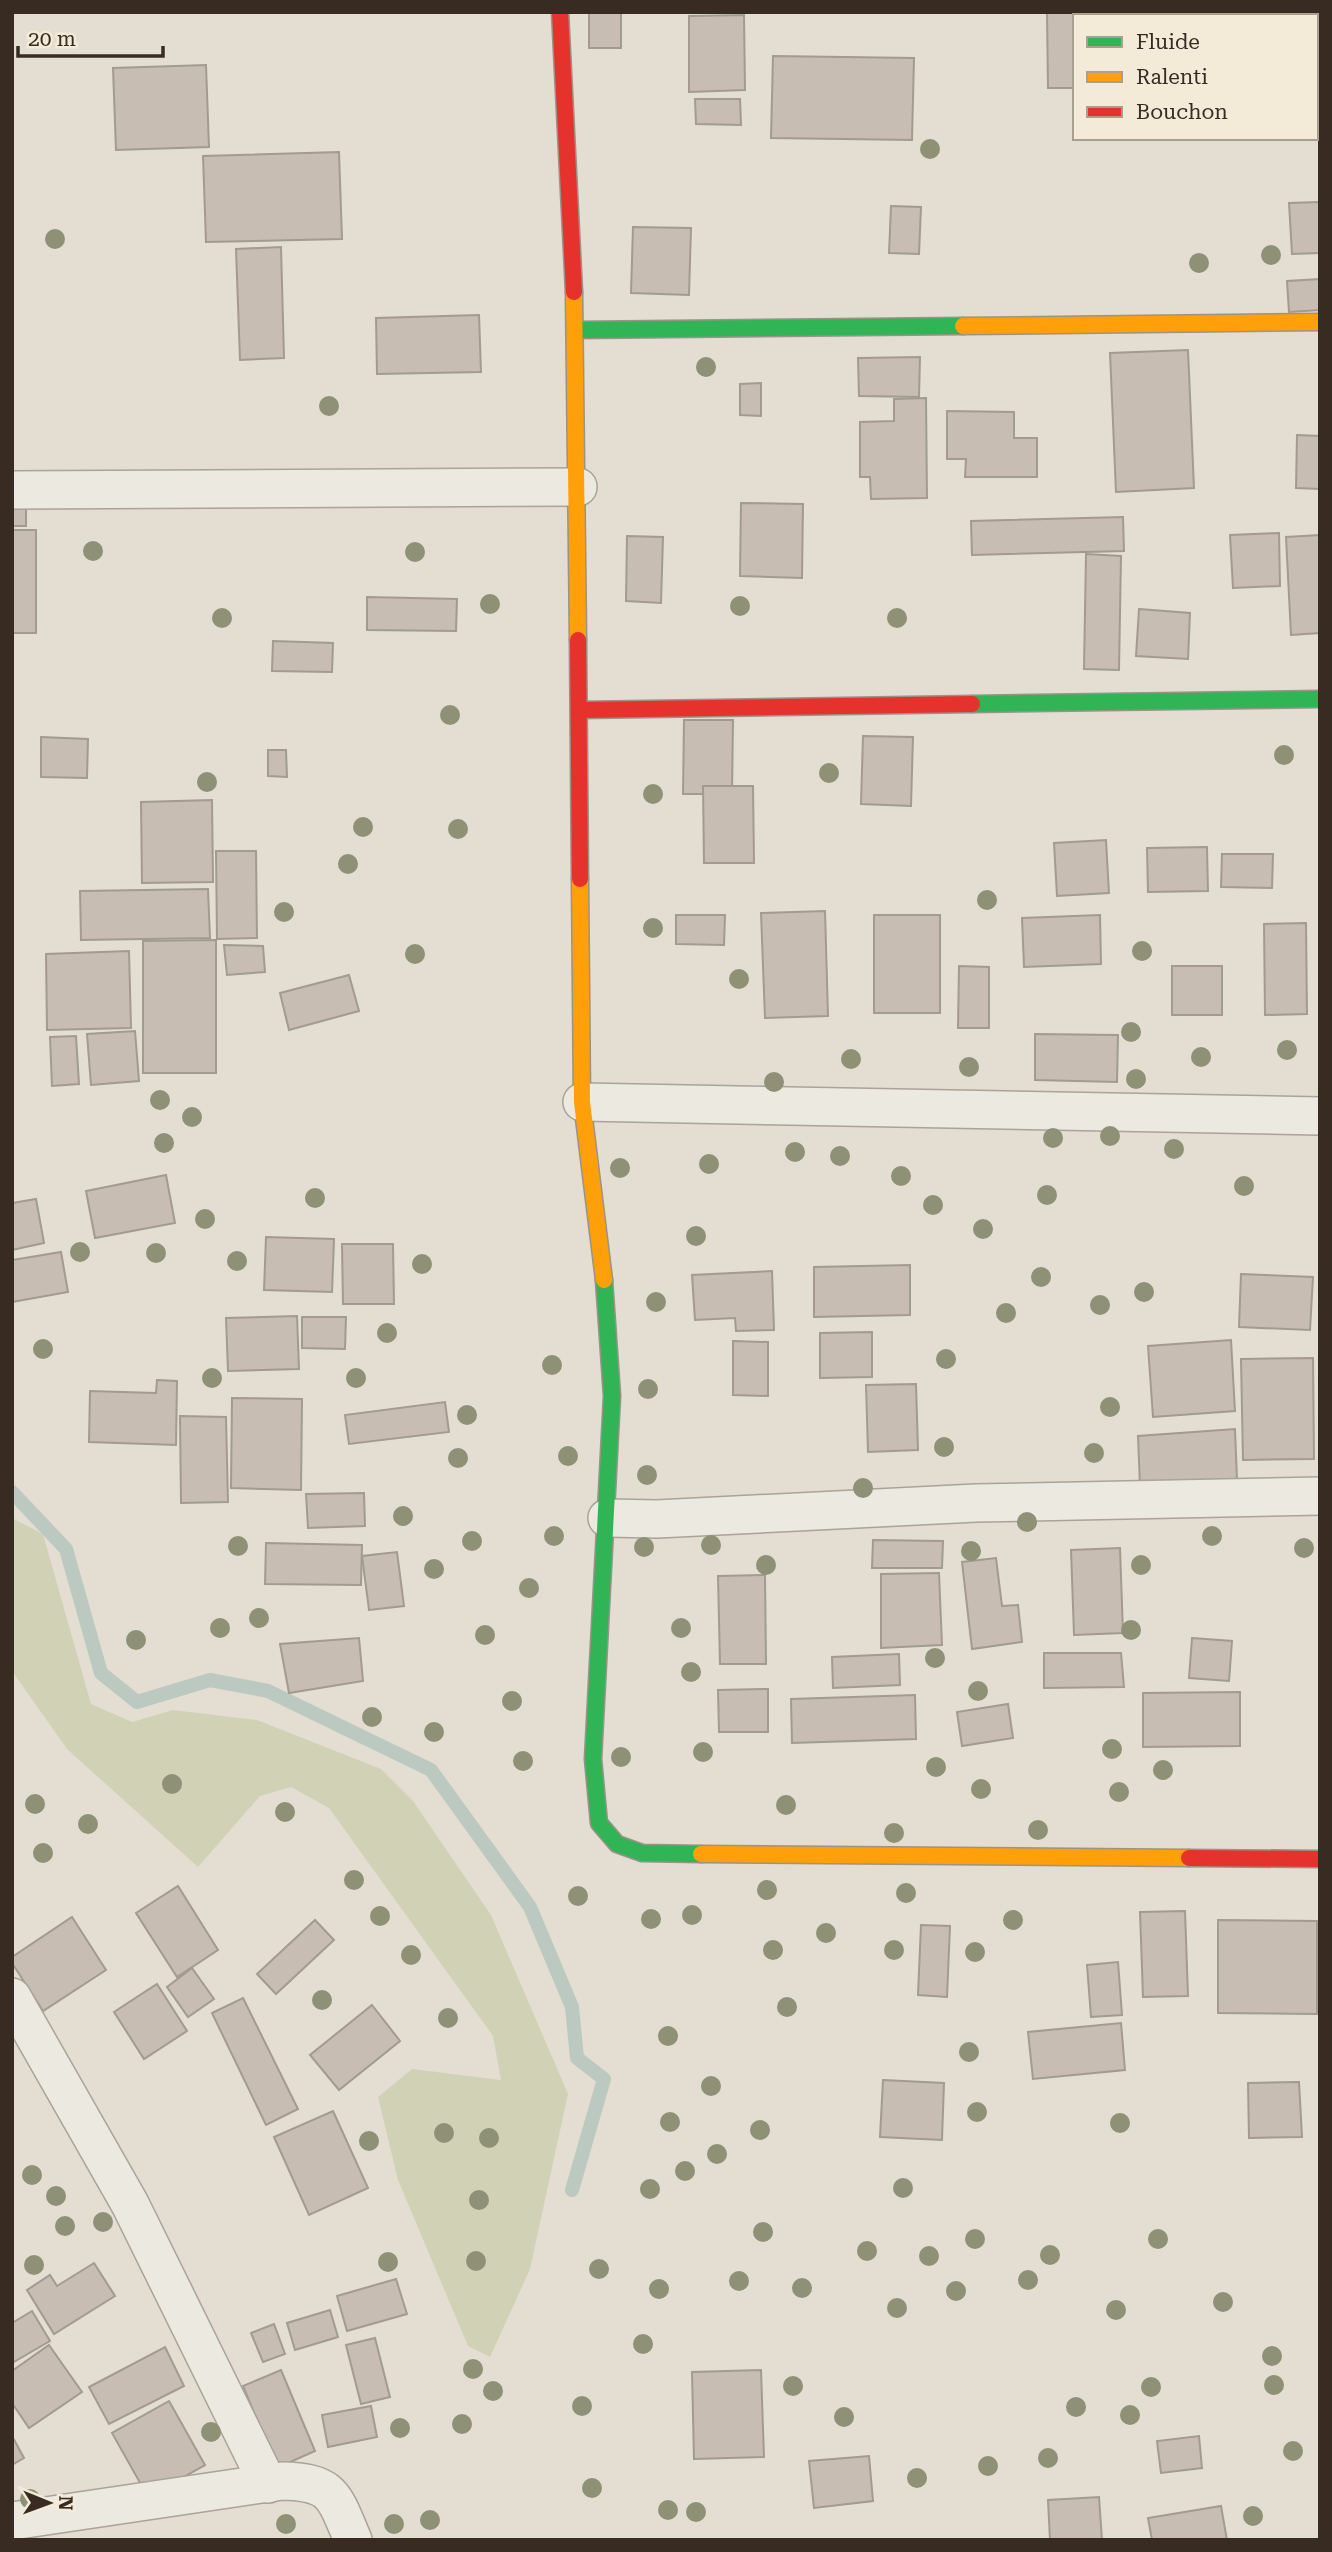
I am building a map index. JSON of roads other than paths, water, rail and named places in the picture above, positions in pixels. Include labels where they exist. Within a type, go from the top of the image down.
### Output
[{"type":"street","points":[[560,12],[576,330],[582,1102],[608,1314],[612,1396],[593,1759],[599,1823],[617,1844],[642,1853],[1320,1859]]},
{"type":"street","points":[[576,330],[1320,321]]},
{"type":"street","points":[[12,490],[578,487]]},
{"type":"street","points":[[580,710],[1320,699]]},
{"type":"street","points":[[582,1102],[1320,1116]]},
{"type":"street","points":[[607,1518],[671,1518],[976,1503],[1320,1496]]},
{"type":"street","points":[[12,1997],[130,2204],[268,2484]]},
{"type":"street","points":[[12,2521],[268,2484],[304,2482],[316,2484],[334,2496],[353,2540]]},
{"type":"waterway","points":[[12,1492],[66,1549],[101,1673],[137,1702],[210,1680],[268,1691],[431,1770],[530,1907],[572,2007],[577,2058],[604,2079],[572,2190]]}]
